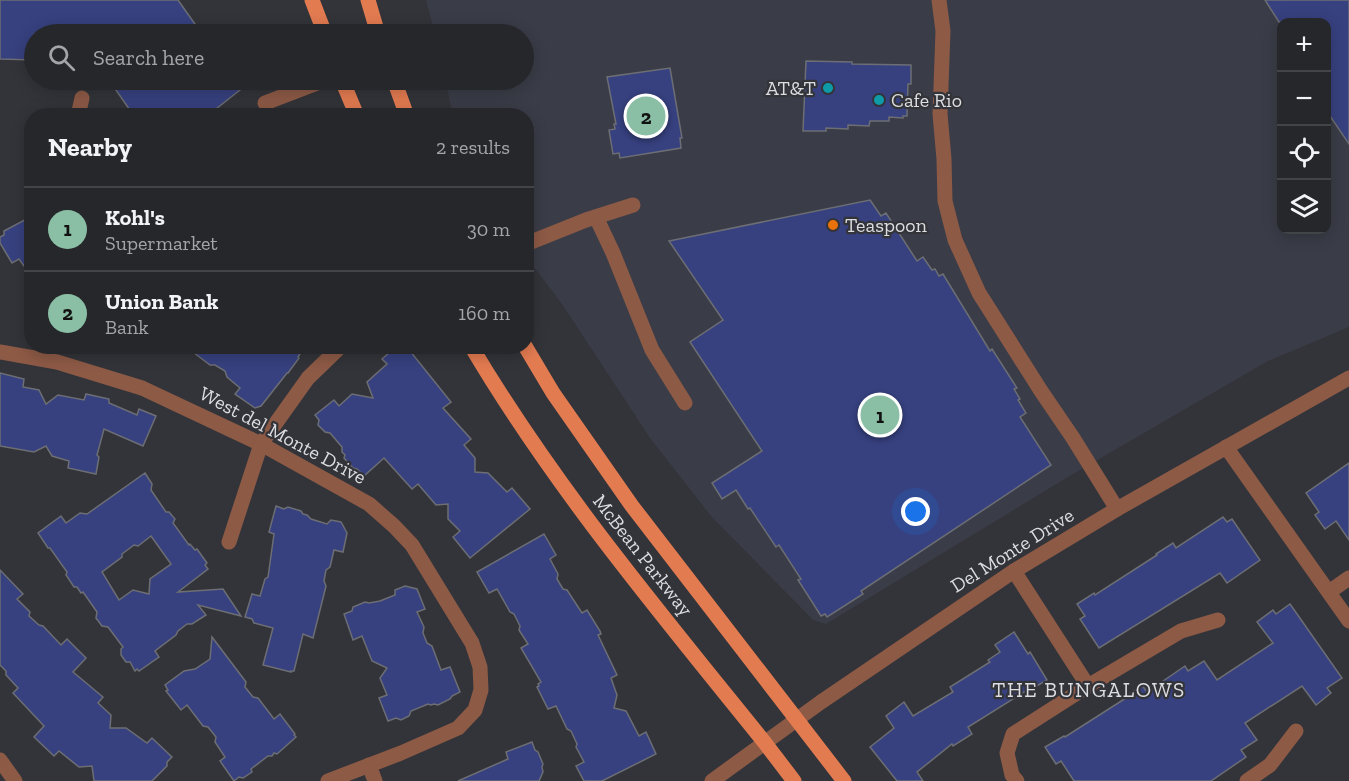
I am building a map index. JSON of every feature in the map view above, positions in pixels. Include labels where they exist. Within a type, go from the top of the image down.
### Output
[{"type":"main road","points":[[312,0],[321,24]]},
{"type":"main road","points":[[368,0],[375,24]]},
{"type":"main road","points":[[346,90],[354,108]]},
{"type":"main road","points":[[398,90],[404,108]]},
{"type":"main road","name":"McBean Parkway","points":[[476,354],[494,385],[582,513],[794,781]]},
{"type":"main road","name":"McBean Parkway","points":[[530,354],[553,393],[632,506],[844,781]]},
{"type":"street","points":[[939,0],[943,31],[940,114],[945,201],[955,240],[979,293],[1117,508]]},
{"type":"street","points":[[265,103],[299,90]]},
{"type":"street","points":[[80,108],[82,98]]},
{"type":"street","points":[[534,241],[633,205]]},
{"type":"street","points":[[596,217],[652,350],[685,403]]},
{"type":"street","name":"West del Monte Drive","points":[[0,352],[57,362],[142,388],[261,444],[369,504],[412,546],[472,643],[480,667],[481,690],[475,710],[458,728],[328,781]]},
{"type":"street","points":[[229,542],[261,444],[308,378],[333,354]]},
{"type":"street","name":"Del Monte Drive","points":[[712,781],[821,702],[1014,571],[1117,508],[1349,378]]},
{"type":"street","points":[[1226,447],[1349,621]]},
{"type":"street","points":[[1014,571],[1088,686]]},
{"type":"street","points":[[1329,592],[1349,578]]},
{"type":"street","points":[[1017,781],[1012,775],[1006,753],[1013,734],[1181,631],[1218,620]]},
{"type":"street","points":[[1246,781],[1270,765],[1296,731]]},
{"type":"street","points":[[0,760],[15,781]]},
{"type":"street","points":[[369,765],[375,781]]},
{"type":"shaded area","points":[[426,0],[1349,0],[1349,327],[1268,361],[1068,477],[826,624],[813,620],[711,516],[650,438],[562,304],[534,267],[534,108],[451,108],[447,90],[534,90],[534,24],[432,24]]},
{"type":"building","points":[[0,0],[178,0],[195,24],[24,24],[24,60],[0,59]]},
{"type":"building","points":[[1265,0],[1349,0],[1349,144],[1331,117],[1331,18],[1277,19]]},
{"type":"building","points":[[806,61],[911,65],[907,116],[889,117],[889,121],[870,121],[869,126],[848,125],[848,129],[826,128],[826,131],[803,131]]},
{"type":"building","points":[[670,68],[682,138],[680,138],[681,148],[620,158],[619,153],[613,154],[609,130],[615,129],[614,124],[616,124],[607,77]]},
{"type":"building","points":[[116,90],[240,90],[217,108],[128,108]]},
{"type":"building","points":[[870,200],[881,216],[886,213],[917,261],[923,257],[939,276],[943,274],[990,351],[992,349],[1017,388],[1014,389],[1026,413],[1020,417],[1051,465],[861,591],[863,594],[827,617],[825,614],[821,616],[779,545],[776,547],[736,490],[722,499],[712,483],[762,451],[690,342],[723,320],[669,241]]},
{"type":"building","points":[[24,220],[24,266],[19,259],[12,263],[0,243],[0,237],[4,235],[4,231]]},
{"type":"building","points":[[196,354],[300,354],[288,373],[261,406],[255,408],[235,394],[240,388],[227,377],[225,371],[215,365],[210,365]]},
{"type":"building","points":[[388,354],[412,354],[451,402],[443,408],[471,439],[464,445],[475,458],[475,472],[488,473],[507,492],[512,488],[530,509],[470,558],[453,537],[460,531],[448,519],[448,504],[436,505],[418,484],[412,489],[384,458],[364,476],[344,458],[342,447],[330,433],[325,432],[318,425],[319,420],[315,415],[334,400],[339,406],[352,394],[373,398],[367,382],[387,364],[382,359]]},
{"type":"building","points":[[0,373],[24,379],[23,387],[39,390],[46,404],[58,395],[84,400],[86,394],[109,399],[109,403],[137,415],[139,409],[156,416],[143,446],[104,429],[97,455],[99,457],[96,474],[68,468],[69,461],[52,456],[46,446],[34,452],[0,446]]},
{"type":"building","points":[[1349,463],[1349,540],[1336,521],[1325,529],[1315,515],[1319,512],[1306,493]]},
{"type":"building","points":[[145,473],[152,484],[151,490],[166,512],[169,512],[175,519],[173,523],[189,545],[197,549],[207,563],[205,565],[208,569],[178,592],[223,589],[241,616],[198,605],[206,615],[178,631],[155,651],[159,657],[139,671],[137,669],[135,671],[130,662],[126,662],[121,655],[123,647],[108,627],[102,626],[96,618],[97,612],[83,592],[81,593],[77,587],[74,587],[66,575],[67,572],[38,533],[61,516],[66,523],[80,513],[87,514]],"holes":[[[151,536],[171,564],[150,579],[149,594],[133,590],[119,600],[102,572],[134,545],[138,546]]]},
{"type":"building","points":[[276,506],[301,511],[311,519],[327,524],[331,520],[341,522],[347,533],[343,552],[334,550],[330,567],[326,570],[324,581],[326,586],[313,638],[303,634],[294,671],[291,672],[263,665],[273,628],[254,623],[252,619],[245,617],[252,594],[260,596],[265,579],[268,577],[274,534],[269,532]]},
{"type":"building","points":[[1223,517],[1227,522],[1232,519],[1260,560],[1227,583],[1220,573],[1099,648],[1080,619],[1085,616],[1077,604],[1094,593],[1095,595],[1173,543],[1176,548]]},
{"type":"building","points":[[544,534],[556,555],[550,559],[558,574],[557,579],[582,613],[587,610],[600,631],[601,634],[598,635],[617,675],[611,678],[617,695],[614,708],[626,711],[639,736],[646,732],[656,754],[602,781],[584,781],[576,766],[584,762],[576,747],[577,744],[556,706],[548,709],[537,687],[541,682],[521,648],[528,644],[519,630],[520,626],[514,614],[510,612],[497,589],[489,593],[477,572]]},
{"type":"building","points":[[0,570],[23,594],[17,599],[30,612],[29,616],[43,626],[61,645],[67,639],[86,658],[73,672],[103,697],[98,703],[111,715],[110,728],[126,728],[147,743],[152,738],[172,757],[167,762],[167,766],[152,781],[94,781],[92,766],[79,767],[59,751],[54,756],[34,737],[44,726],[13,693],[18,688],[0,665]]},
{"type":"building","points":[[405,586],[417,589],[425,609],[417,612],[424,627],[423,633],[427,643],[432,646],[441,670],[450,667],[460,692],[438,705],[428,704],[411,711],[409,716],[401,720],[396,718],[388,721],[379,698],[387,695],[380,678],[387,668],[372,661],[362,636],[353,640],[344,614],[365,602],[380,601],[395,595],[395,590]]},
{"type":"building","points":[[1290,604],[1342,678],[1327,688],[1331,693],[1316,705],[1302,686],[1245,723],[1257,740],[1241,750],[1246,757],[1211,781],[1074,781],[1061,761],[1056,764],[1045,747],[1065,737],[1126,698],[1142,685],[1147,692],[1185,666],[1188,671],[1204,661],[1217,680],[1273,643],[1257,622],[1273,610],[1276,614]]},
{"type":"building","points":[[1014,632],[1028,654],[1030,652],[1047,680],[968,727],[972,734],[953,746],[952,744],[917,772],[923,781],[897,781],[870,747],[894,728],[886,716],[904,702],[913,716],[953,692],[950,687],[990,662],[988,660],[1000,652],[995,645]]},
{"type":"building","points":[[212,637],[246,682],[245,687],[253,697],[258,698],[274,719],[280,714],[296,737],[277,754],[268,756],[251,769],[252,772],[234,781],[220,761],[225,757],[215,742],[216,737],[208,727],[203,726],[187,705],[181,710],[166,691],[168,690],[165,685],[184,671],[195,669],[210,659]]},
{"type":"building","points":[[532,742],[543,764],[543,772],[539,781],[458,781],[508,759],[506,752]]},
{"type":"place","name":"AT&T","points":[[828,88]]},
{"type":"place","name":"Cafe Rio","points":[[879,100]]},
{"type":"place","name":"Union Bank","points":[[646,116]]},
{"type":"place","name":"Teaspoon","points":[[833,225]]},
{"type":"place","name":"Kohl's","points":[[880,415]]},
{"type":"district","name":"THE BUNGALOWS","points":[[1089,690]]}]
